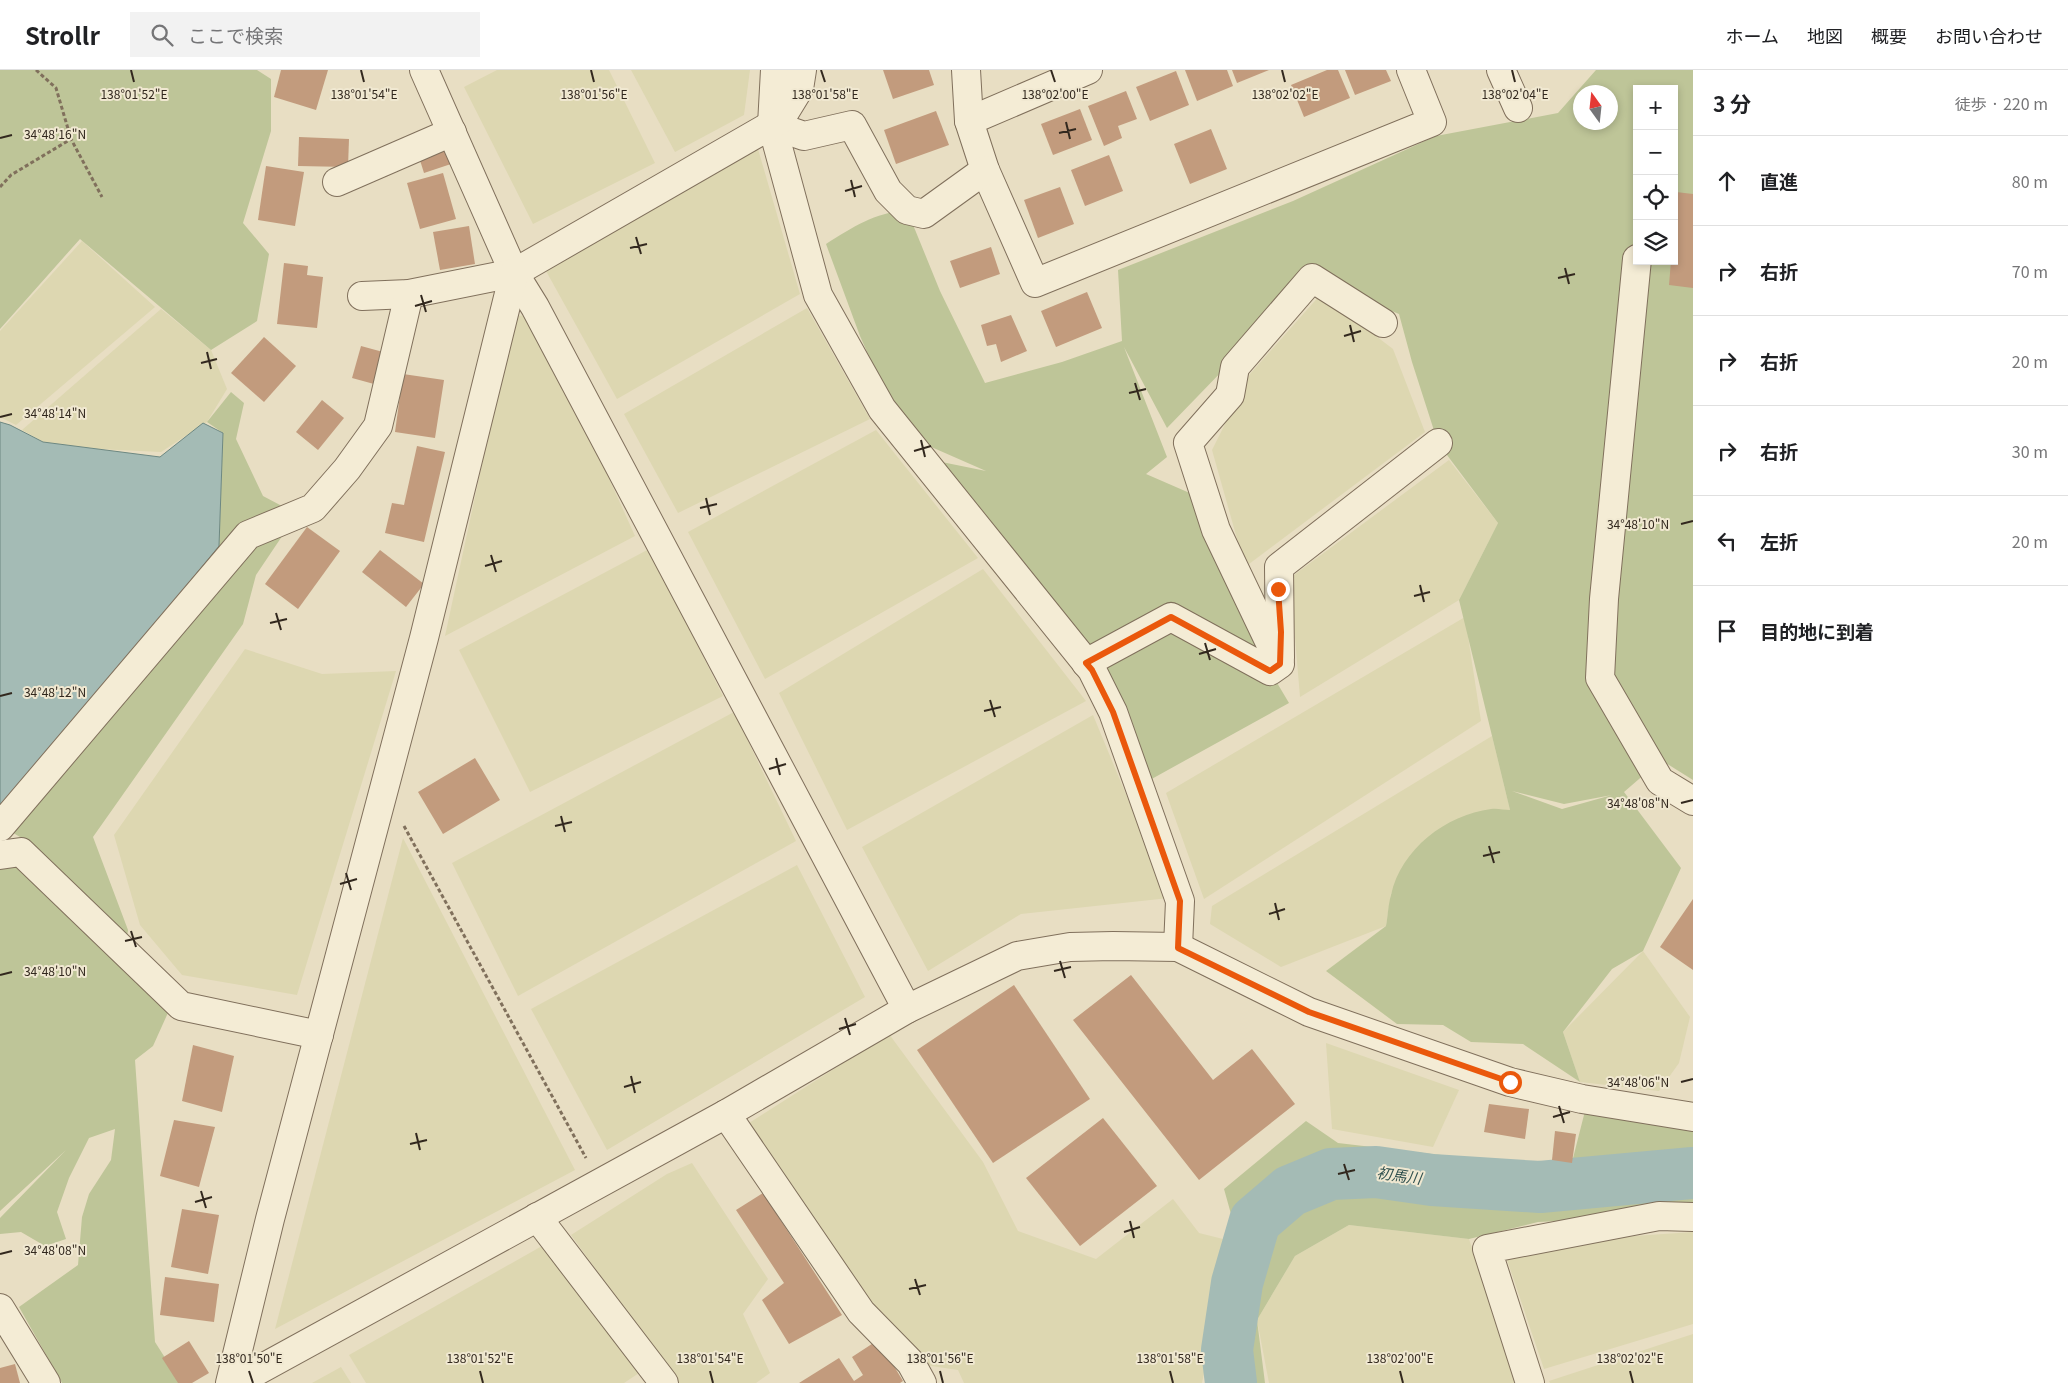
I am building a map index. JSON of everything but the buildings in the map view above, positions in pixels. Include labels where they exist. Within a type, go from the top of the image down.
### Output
[{"type":"street","points":[[424,70],[514,273],[535,307],[907,1009]]},
{"type":"street","points":[[775,70],[772,125],[818,295],[882,409],[1092,670],[1113,712],[1180,901],[1178,948]]},
{"type":"street","points":[[362,296],[409,294],[514,273],[780,120],[799,89],[802,70]]},
{"type":"street","points":[[966,70],[969,121],[985,170],[1035,283],[1432,122],[1411,70]]},
{"type":"street","points":[[969,121],[1088,70]]},
{"type":"street","points":[[1501,70],[1518,108]]},
{"type":"street","points":[[772,125],[804,136],[852,125],[888,192],[907,210],[924,214],[985,170]]},
{"type":"street","points":[[337,182],[452,132]]},
{"type":"street","points":[[1636,265],[1604,599],[1600,678],[1660,782],[1693,801]]},
{"type":"street","points":[[230,1383],[383,788],[424,638],[514,273]]},
{"type":"street","points":[[1280,664],[1216,530],[1188,443],[1230,394],[1235,367],[1312,278],[1383,322]]},
{"type":"street","points":[[0,827],[248,535],[313,508],[347,469],[378,426],[409,294]]},
{"type":"street","points":[[1280,664],[1278,567],[1438,443]]},
{"type":"street","points":[[1086,663],[1171,617],[1270,671],[1280,664]]},
{"type":"street","points":[[0,855],[21,852],[181,1006],[319,1034]]},
{"type":"street","points":[[235,1383],[726,1114],[907,1009],[1018,956],[1070,947],[1178,948],[1309,1012],[1510,1082],[1582,1099],[1693,1117]]},
{"type":"street","points":[[726,1114],[861,1312],[911,1364],[922,1383]]},
{"type":"street","points":[[1530,1383],[1487,1249],[1659,1216],[1693,1217]]},
{"type":"street","points":[[537,1217],[664,1383]]},
{"type":"street","points":[[0,1308],[46,1383]]},
{"type":"path","points":[[36,70],[56,88],[71,139],[102,197]]},
{"type":"path","points":[[0,187],[11,175],[71,139]]},
{"type":"path","points":[[383,788],[600,1183]]},
{"type":"shaded area","points":[[497,70],[609,70],[655,163],[533,224],[464,87]]},
{"type":"shaded area","points":[[631,70],[750,70],[744,115],[675,152]]},
{"type":"shaded area","points":[[758,149],[800,294],[617,399],[546,271]]},
{"type":"shaded area","points":[[82,241],[155,307],[16,425],[0,417],[0,331]]},
{"type":"shaded area","points":[[1321,294],[1393,349],[1425,432],[1245,567],[1212,450],[1250,374]]},
{"type":"shaded area","points":[[807,308],[870,419],[678,513],[624,414]]},
{"type":"shaded area","points":[[161,309],[211,350],[227,389],[207,422],[161,452],[98,449],[43,442],[22,430]]},
{"type":"shaded area","points":[[529,315],[607,474],[635,536],[445,636],[514,316]]},
{"type":"shaded area","points":[[876,430],[978,558],[765,679],[688,532]]},
{"type":"shaded area","points":[[1449,460],[1498,523],[1459,600],[1300,697],[1290,578]]},
{"type":"shaded area","points":[[649,549],[723,696],[530,792],[459,650]]},
{"type":"shaded area","points":[[983,569],[1086,701],[847,830],[779,693]]},
{"type":"shaded area","points":[[1465,617],[1481,721],[1204,899],[1166,793]]},
{"type":"shaded area","points":[[245,649],[322,674],[396,671],[297,995],[182,975],[140,925],[114,835]]},
{"type":"shaded area","points":[[734,712],[796,841],[518,996],[452,863]]},
{"type":"shaded area","points":[[1093,715],[1169,898],[1021,914],[928,971],[862,847]]},
{"type":"shaded area","points":[[1492,736],[1510,810],[1391,893],[1386,926],[1281,967],[1210,924],[1212,906]]},
{"type":"shaded area","points":[[403,838],[575,1170],[275,1329]]},
{"type":"shaded area","points":[[797,865],[865,997],[607,1150],[531,1009]]},
{"type":"shaded area","points":[[1643,951],[1690,1017],[1679,1063],[1659,1091],[1580,1082],[1563,1032]]},
{"type":"shaded area","points":[[889,1034],[983,1162],[1018,1231],[1096,1259],[1173,1199],[1199,1233],[1231,1241],[1202,1383],[964,1383],[958,1370],[911,1363],[850,1296],[749,1123]]},
{"type":"shaded area","points":[[1326,1043],[1459,1090],[1433,1147],[1332,1129]]},
{"type":"shaded area","points":[[692,1163],[768,1279],[743,1314],[770,1373],[756,1383],[678,1383],[571,1235],[667,1174]]},
{"type":"shaded area","points":[[1349,1225],[1469,1239],[1516,1383],[1269,1383],[1257,1320],[1295,1256]]},
{"type":"shaded area","points":[[1693,1232],[1693,1324],[1544,1369],[1502,1245]]},
{"type":"shaded area","points":[[542,1246],[639,1373],[624,1383],[366,1383],[349,1355]]},
{"type":"shaded area","points":[[1693,1334],[1693,1383],[1550,1383],[1549,1381]]},
{"type":"shaded area","points":[[341,1367],[351,1383],[312,1383]]},
{"type":"green space","points":[[0,70],[257,70],[271,79],[271,131],[243,223],[269,254],[257,321],[211,350],[80,239],[0,329]]},
{"type":"green space","points":[[1596,70],[1693,70],[1693,780],[1661,760],[1624,792],[1681,868],[1643,951],[1612,969],[1563,1032],[1580,1082],[1523,1044],[1471,1042],[1443,1025],[1397,1024],[1326,971],[1386,926],[1390,899],[1396,878],[1415,849],[1428,837],[1458,818],[1493,809],[1510,810],[1459,600],[1498,523],[1438,443],[1399,314],[1312,278],[1167,428],[1124,347],[1167,457],[1146,474],[1192,494],[1270,671],[1289,703],[1139,786],[1092,670],[922,458],[986,471],[904,435],[860,336],[826,244],[874,218],[884,214],[907,210],[940,291],[985,383],[1062,362],[1122,341],[1118,270],[1293,201],[1436,136],[1558,113],[1573,96],[1573,130],[1618,130],[1618,85],[1583,85]],"holes":[[[1512,791],[1564,804],[1612,795],[1562,809]]]},
{"type":"green space","points":[[231,392],[244,403],[236,439],[263,496],[297,514],[256,575],[243,624],[93,837],[128,930],[126,944],[25,840],[0,825],[0,821],[219,546],[223,433],[207,422]]},
{"type":"green space","points":[[21,852],[171,1006],[153,1046],[135,1060],[155,1342],[181,1383],[62,1383],[19,1307],[78,1265],[82,1217],[89,1194],[111,1160],[115,1129],[89,1138],[69,1178],[57,1212],[66,1239],[45,1246],[21,1232],[0,1234],[0,1218],[66,1150],[0,1211],[0,859]]},
{"type":"green space","points":[[1585,1111],[1693,1127],[1693,1217],[1668,1216],[1538,1222],[1469,1239],[1349,1225],[1295,1256],[1257,1320],[1265,1383],[1206,1383],[1231,1241],[1231,1214],[1224,1189],[1306,1121],[1338,1143],[1570,1170]]},
{"type":"water","points":[[0,422],[43,442],[160,457],[203,423],[223,433],[219,546],[0,813]]},
{"type":"waterway","name":"初馬川","points":[[1231,1383],[1227,1350],[1237,1283],[1255,1221],[1290,1191],[1331,1174],[1376,1172],[1432,1180],[1540,1187],[1693,1173]]},
{"type":"route","points":[[1278,589],[1281,632],[1280,664],[1270,671],[1171,617],[1086,663],[1092,670],[1113,712],[1180,901],[1178,948],[1309,1012],[1510,1082]]}]
